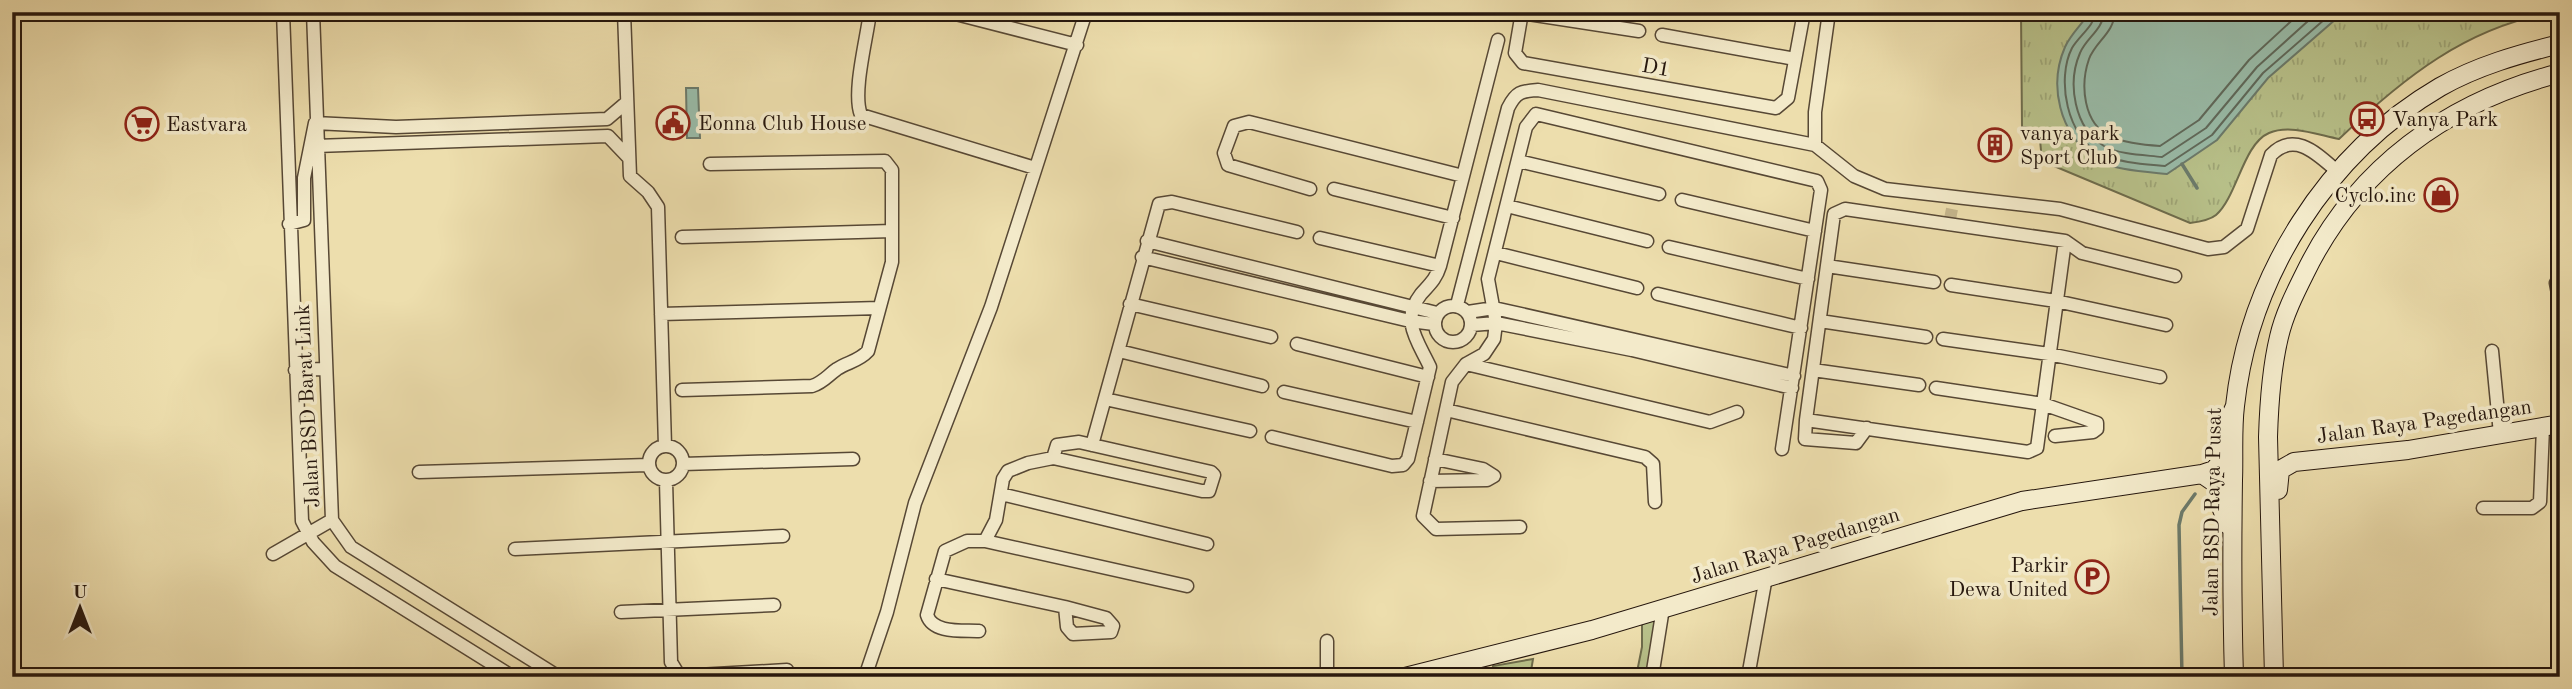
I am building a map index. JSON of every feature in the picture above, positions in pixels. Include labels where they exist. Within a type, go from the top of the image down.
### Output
[{"type":"main road","name":"Jalan BSD Raya Pusat","points":[[2234,677],[2232,533],[2235,406],[2256,313],[2270,276],[2302,217],[2338,172],[2382,127],[2442,86],[2482,67],[2560,44]]},
{"type":"main road","points":[[2274,677],[2267,437],[2269,401],[2283,324],[2323,235],[2352,198],[2399,151],[2456,112],[2560,73]]},
{"type":"main road","points":[[2256,313],[2283,324]]},
{"type":"main road","name":"Jalan Raya Pagedangan","points":[[2269,401],[2278,454],[2294,461]]},
{"type":"main road","points":[[2202,474],[2214,470],[2219,464],[2224,432],[2235,406]]},
{"type":"main road","name":"Jalan Raya Pagedangan","points":[[2272,546],[2277,520],[2280,470],[2294,461],[2408,450],[2552,425]]},
{"type":"main road","points":[[2202,474],[2213,479],[2218,485],[2221,507],[2232,533]]},
{"type":"main road","name":"Jalan Raya Pagedangan","points":[[1405,677],[1592,630],[2022,500],[2202,474]]},
{"type":"street","name":"Jalan BSD Barat Link","points":[[283,12],[302,521],[335,566],[513,677]]},
{"type":"street","name":"Jalan BSD Barat Link","points":[[313,12],[324,369],[332,520],[351,547],[559,677]]},
{"type":"street","points":[[624,12],[630,176],[648,192],[658,207],[665,446]]},
{"type":"street","points":[[870,12],[859,92],[861,116],[1035,168]]},
{"type":"street","points":[[948,12],[1077,45]]},
{"type":"street","points":[[865,677],[887,612],[915,503],[991,307],[1086,12]]},
{"type":"street","points":[[1522,12],[1639,31]]},
{"type":"street","name":"D1","points":[[1522,12],[1516,58],[1523,63],[1776,108],[1788,98],[1795,59]]},
{"type":"street","points":[[1662,35],[1795,59],[1804,12]]},
{"type":"street","points":[[1815,145],[1815,112],[1829,12]]},
{"type":"street","points":[[1272,437],[1397,466],[1408,459],[1430,367],[1415,340],[1411,314],[1436,279],[1498,40]]},
{"type":"street","points":[[1793,382],[1496,323],[1465,314],[1446,306],[1436,318],[1437,334],[1447,341],[1458,342],[1467,335],[1465,314],[1508,108],[1514,95],[1521,91],[1538,90],[1815,145],[1854,176],[1885,189],[1951,213],[2065,241],[2082,253],[2175,276]]},
{"type":"street","points":[[289,224],[304,220],[304,178],[315,123],[364,123],[396,127],[607,119],[627,102]]},
{"type":"street","points":[[1520,527],[1431,527],[1423,516],[1452,382],[1466,364],[1490,346],[1496,323],[1488,292],[1488,279],[1526,127],[1531,118],[1541,113],[1817,181],[1821,190],[1782,449]]},
{"type":"street","points":[[607,119],[608,135],[629,158]]},
{"type":"street","points":[[1310,189],[1228,165],[1224,153],[1234,126],[1249,122],[1463,176]]},
{"type":"street","points":[[363,146],[364,123]]},
{"type":"street","points":[[316,146],[608,135]]},
{"type":"street","points":[[1867,428],[1857,442],[1805,439],[1834,214],[1841,209],[1951,213],[2060,209],[2193,247],[2219,248],[2235,240],[2247,229],[2271,155],[2276,150],[2295,144],[2309,147],[2338,172]]},
{"type":"street","points":[[682,390],[812,386],[825,382],[837,370],[861,359],[868,351],[892,262],[892,170],[886,161],[710,164]]},
{"type":"street","points":[[1518,161],[1659,194]]},
{"type":"street","points":[[1334,189],[1453,218]]},
{"type":"street","points":[[1682,200],[1815,231]]},
{"type":"street","points":[[1092,445],[1156,209],[1165,201],[1297,232]]},
{"type":"street","points":[[1507,206],[1647,241]]},
{"type":"street","points":[[682,237],[892,231]]},
{"type":"street","points":[[1320,238],[1440,266]]},
{"type":"street","points":[[1147,240],[1411,314]]},
{"type":"street","points":[[1806,420],[2032,451],[2039,445],[2065,241]]},
{"type":"street","points":[[1669,247],[1808,279]]},
{"type":"street","points":[[1496,253],[1637,288]]},
{"type":"street","points":[[1142,257],[1436,318]]},
{"type":"street","points":[[1828,266],[1934,282]]},
{"type":"street","points":[[2556,283],[2560,305]]},
{"type":"street","points":[[1951,285],[2056,301],[2166,326]]},
{"type":"street","points":[[1658,294],[1801,328]]},
{"type":"street","points":[[1130,304],[1271,337]]},
{"type":"street","points":[[661,314],[879,308]]},
{"type":"street","points":[[1465,314],[1494,308],[1793,382]]},
{"type":"street","points":[[1820,321],[1926,337]]},
{"type":"street","points":[[1943,339],[2049,354],[2160,377]]},
{"type":"street","points":[[1297,344],[1428,377]]},
{"type":"street","points":[[1119,351],[1262,386]]},
{"type":"street","points":[[2492,351],[2500,434]]},
{"type":"street","points":[[1466,364],[1710,422],[1737,412]]},
{"type":"street","points":[[295,370],[324,369]]},
{"type":"street","points":[[1813,370],[1919,385]]},
{"type":"street","points":[[1936,388],[2043,404],[2097,423],[2093,432],[2055,436]]},
{"type":"street","points":[[1284,391],[1417,422]]},
{"type":"street","points":[[1105,399],[1250,431]]},
{"type":"street","points":[[1446,410],[1645,457],[1653,464],[1655,502]]},
{"type":"street","points":[[2483,508],[2532,508],[2540,502],[2552,425]]},
{"type":"street","points":[[985,541],[996,520],[1008,471],[1028,463],[1053,458],[1202,491],[1211,488],[1214,475],[1211,472],[1092,445],[1060,443],[1053,458]]},
{"type":"street","points":[[665,446],[674,448],[681,455],[683,464],[680,472],[666,481],[658,479],[648,465],[656,449],[665,446]]},
{"type":"street","points":[[1430,481],[1487,480],[1494,475],[1483,469],[1435,459]]},
{"type":"street","points":[[683,464],[853,460]]},
{"type":"street","points":[[419,472],[648,465]]},
{"type":"street","points":[[666,481],[671,662],[680,676],[787,670]]},
{"type":"street","points":[[1001,495],[1207,544]]},
{"type":"street","points":[[273,554],[332,520]]},
{"type":"street","points":[[515,549],[783,536]]},
{"type":"street","points":[[979,631],[941,628],[930,623],[927,615],[936,579],[948,548],[967,541],[985,541],[1187,586]]},
{"type":"street","points":[[1748,677],[1766,577]]},
{"type":"street","points":[[936,579],[1065,607]]},
{"type":"street","points":[[621,612],[774,605]]},
{"type":"street","points":[[1653,677],[1663,608]]},
{"type":"street","points":[[1327,641],[1327,677]]},
{"type":"green space","points":[[2021,12],[2556,12],[2493,29],[2438,58],[2387,96],[2339,139],[2295,130],[2269,133],[2253,148],[2223,207],[2216,215],[2190,223],[2042,161],[2039,129],[2022,127]]},
{"type":"green space","points":[[1657,618],[1650,677],[1636,677],[1642,647],[1642,622]]},
{"type":"green space","points":[[1533,659],[1530,677],[1492,677],[1493,666]]},
{"type":"water","points":[[2090,12],[2344,12],[2268,78],[2217,140],[2167,174],[2129,170],[2101,162],[2082,148],[2065,122],[2058,93],[2060,62],[2067,43]]},
{"type":"water","points":[[686,88],[698,88],[700,138],[687,138]]},
{"type":"waterway","points":[[2182,164],[2197,188]]},
{"type":"waterway","points":[[2182,677],[2179,525],[2182,512],[2195,494]]},
{"type":"tunnel","points":[[1950,219],[1952,209]]},
{"type":"place","name":"Vanya Park","points":[[2367,119]]},
{"type":"place","name":"Eonna Club House","points":[[673,123]]},
{"type":"place","name":"Eastvara","points":[[142,124]]},
{"type":"place","name":"vanya park Sport Club","points":[[1995,145]]},
{"type":"place","name":"Cyclo.inc","points":[[2441,195]]},
{"type":"place","name":"Parkir Dewa United","points":[[2092,577]]}]
